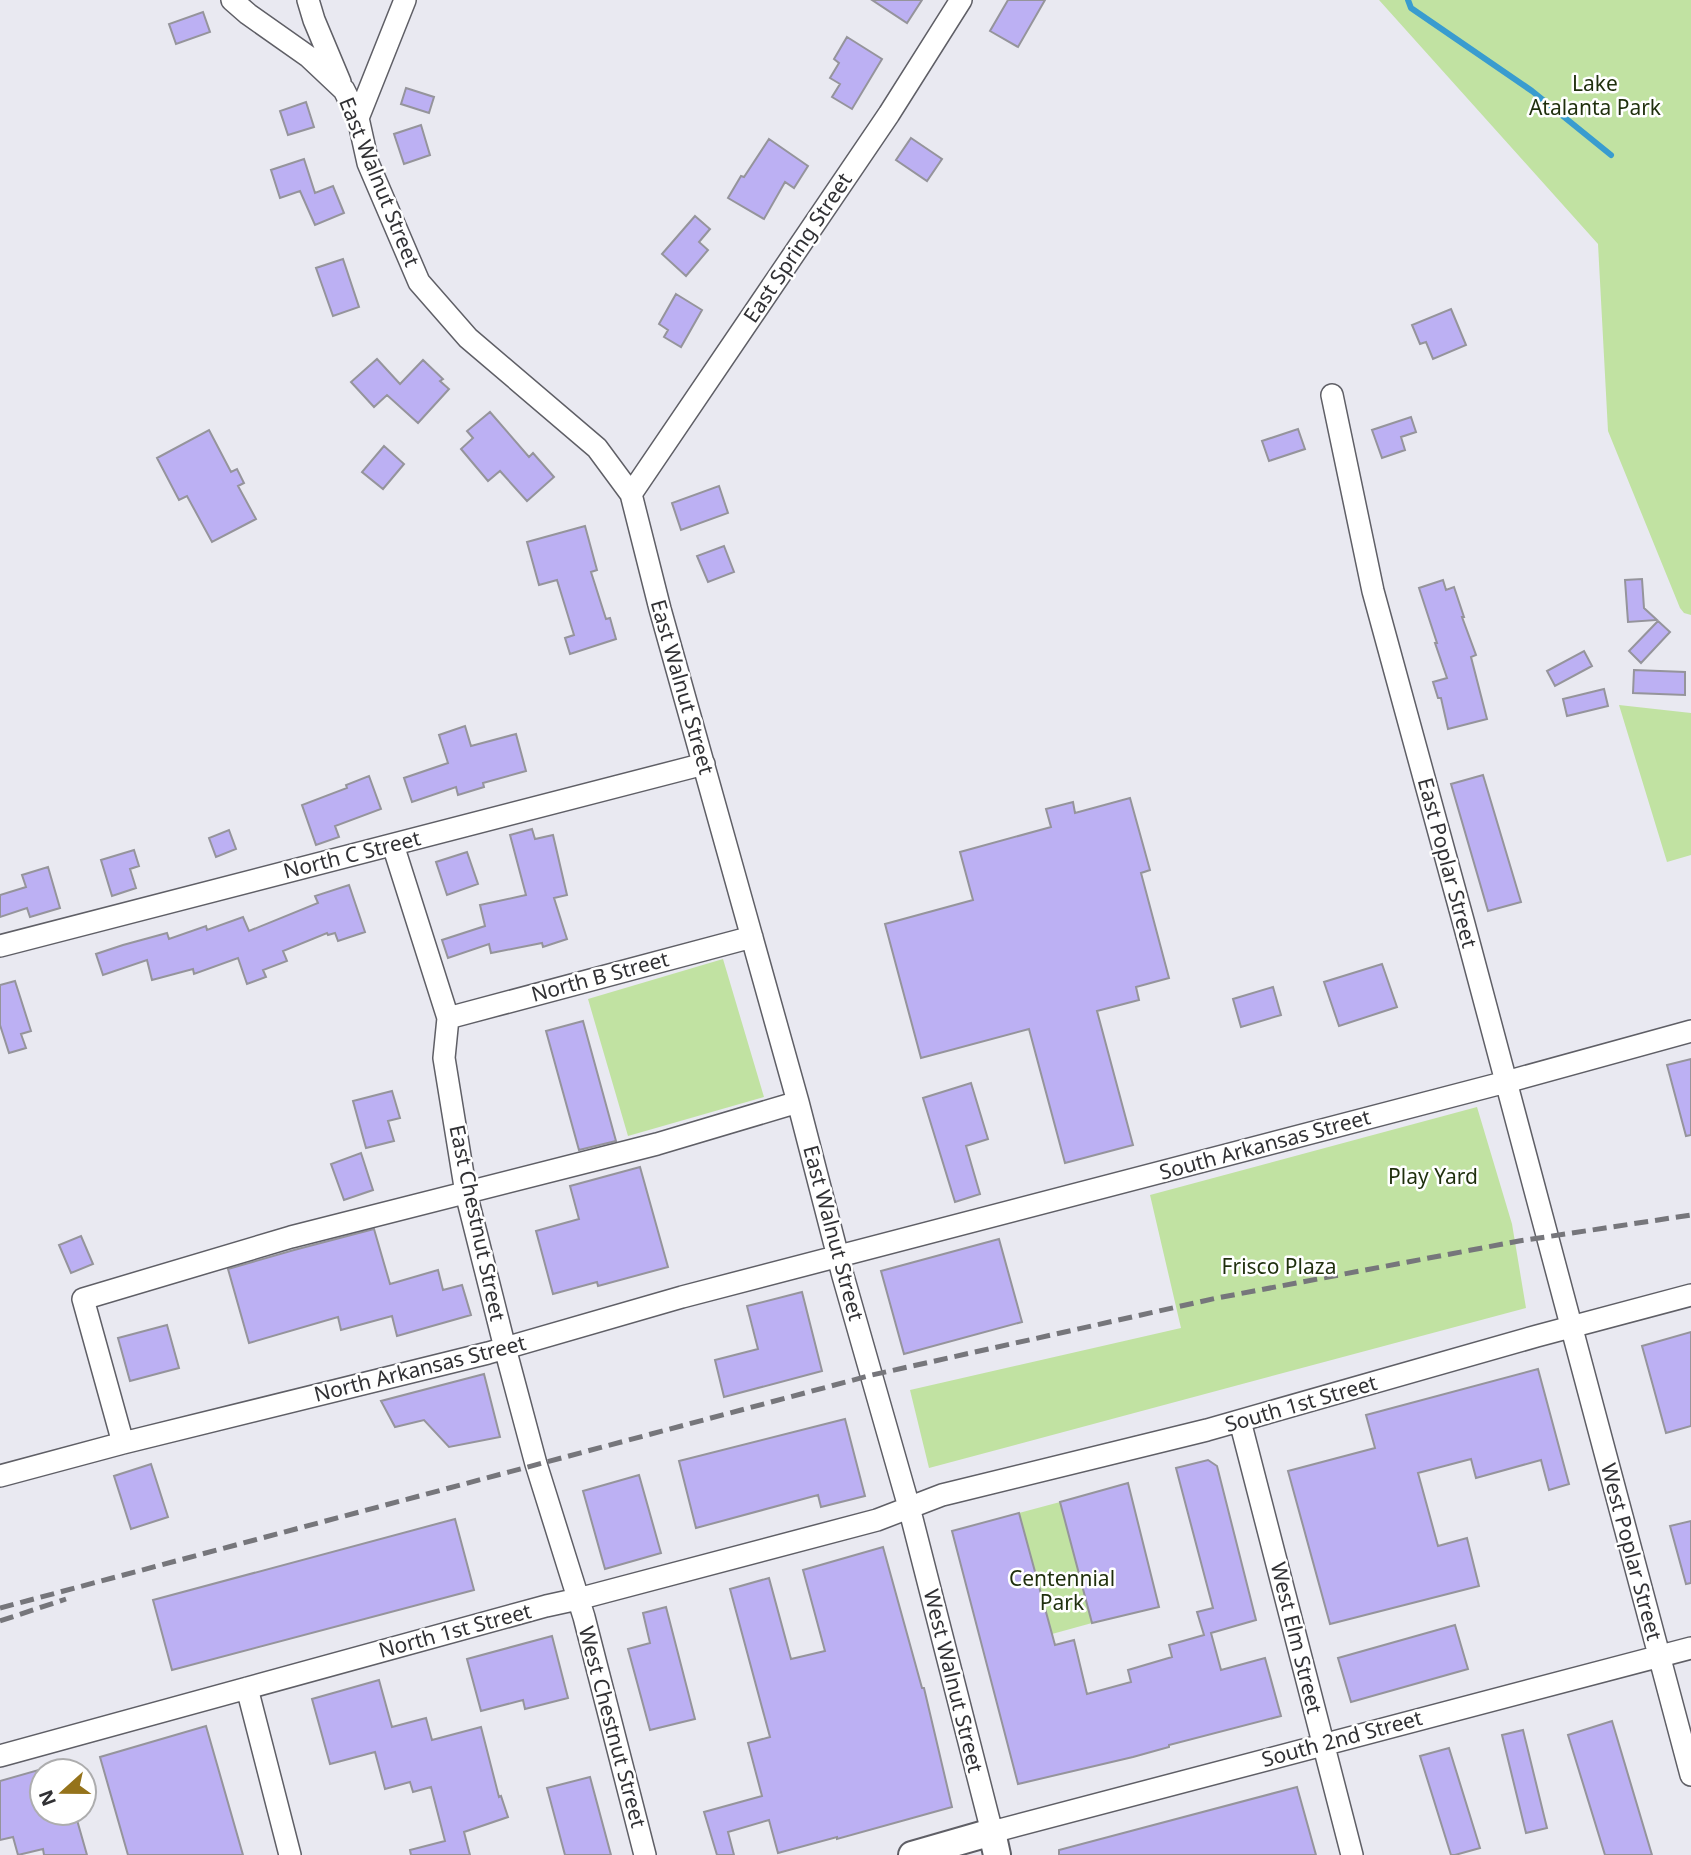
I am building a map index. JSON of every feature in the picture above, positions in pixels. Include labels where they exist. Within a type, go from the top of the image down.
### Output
[{"type":"main road","points":[[912,1855],[995,1844]]},
{"type":"street","name":"East Walnut Street","points":[[232,0],[309,57],[344,90],[358,118],[368,163],[419,282],[468,338],[597,448],[631,494],[838,1258],[909,1507]]},
{"type":"street","points":[[308,0],[344,90]]},
{"type":"street","points":[[358,118],[405,0]]},
{"type":"street","name":"East Spring Street","points":[[631,494],[881,125],[961,0]]},
{"type":"street","name":"East Poplar Street","points":[[1332,396],[1373,590],[1571,1328]]},
{"type":"street","name":"North C Street","points":[[0,947],[704,764]]},
{"type":"street","name":"East Chestnut Street","points":[[393,845],[447,1018],[444,1058],[466,1192],[536,1464],[578,1599]]},
{"type":"street","name":"North B Street","points":[[447,1018],[752,936]]},
{"type":"street","name":"South Arkansas Street","points":[[838,1258],[1691,1031]]},
{"type":"street","points":[[123,1443],[83,1299],[291,1237],[657,1144],[797,1102]]},
{"type":"street","name":"North Arkansas Street","points":[[0,1476],[505,1348],[682,1297],[838,1258]]},
{"type":"street","name":"South 1st Street","points":[[909,1507],[942,1495],[1240,1421],[1691,1295]]},
{"type":"street","name":"West Poplar Street","points":[[1571,1328],[1691,1775]]},
{"type":"street","name":"West Elm Street","points":[[1240,1421],[1352,1855]]},
{"type":"street","name":"North 1st Street","points":[[0,1756],[546,1606],[877,1520],[909,1507]]},
{"type":"street","name":"West Walnut Street","points":[[909,1507],[995,1844]]},
{"type":"street","name":"West Chestnut Street","points":[[578,1599],[645,1855]]},
{"type":"street","name":"South 2nd Street","points":[[995,1844],[1323,1744],[1691,1648]]},
{"type":"street","points":[[247,1688],[290,1855]]},
{"type":"green space","name":"Lake Atalanta Park","points":[[1379,0],[1691,0],[1691,615],[1680,608],[1608,431],[1598,244]]},
{"type":"green space","points":[[1619,705],[1691,713],[1691,855],[1667,862]]},
{"type":"green space","points":[[723,959],[764,1097],[628,1136],[588,999]]},
{"type":"green space","name":"Frisco Plaza","points":[[1477,1107],[1512,1224],[1526,1308],[929,1468],[910,1390],[1181,1328],[1150,1195]]},
{"type":"green space","name":"Centennial Park","points":[[1060,1502],[1092,1623],[1052,1634],[1019,1513]]},
{"type":"building","points":[[872,0],[922,0],[907,23]]},
{"type":"building","points":[[1008,0],[1045,0],[1018,47],[990,31]]},
{"type":"building","points":[[203,12],[210,32],[176,44],[169,24]]},
{"type":"building","points":[[847,37],[882,59],[852,109],[832,97],[840,84],[830,78],[839,63],[834,59]]},
{"type":"building","points":[[406,88],[434,97],[429,113],[401,104]]},
{"type":"building","points":[[306,102],[314,127],[288,135],[280,111]]},
{"type":"building","points":[[421,125],[430,155],[404,164],[394,134]]},
{"type":"building","points":[[911,138],[942,159],[927,181],[896,160]]},
{"type":"building","points":[[769,139],[808,166],[794,188],[785,182],[764,219],[728,198]]},
{"type":"building","points":[[304,159],[315,193],[333,186],[344,213],[315,225],[300,191],[280,198],[271,170]]},
{"type":"building","points":[[695,216],[710,229],[699,242],[708,250],[686,276],[662,254]]},
{"type":"building","points":[[343,259],[359,307],[333,316],[316,268]]},
{"type":"building","points":[[676,294],[702,310],[681,347],[664,337],[668,330],[659,324]]},
{"type":"building","points":[[1451,309],[1466,345],[1433,359],[1426,342],[1420,344],[1412,325]]},
{"type":"building","points":[[377,359],[400,384],[423,360],[443,379],[440,381],[449,389],[418,423],[387,395],[374,407],[351,382]]},
{"type":"building","points":[[490,412],[529,457],[533,453],[554,477],[527,501],[500,471],[488,481],[461,449],[473,438],[467,431]]},
{"type":"building","points":[[1411,417],[1416,432],[1401,437],[1405,450],[1382,458],[1372,430]]},
{"type":"building","points":[[1298,429],[1305,449],[1269,461],[1262,441]]},
{"type":"building","points":[[209,430],[231,472],[237,469],[244,483],[238,486],[256,519],[212,542],[187,496],[179,500],[157,458]]},
{"type":"building","points":[[384,446],[404,464],[383,489],[362,472]]},
{"type":"building","points":[[719,486],[728,513],[681,530],[672,503]]},
{"type":"building","points":[[585,526],[597,570],[591,572],[606,619],[610,618],[616,639],[570,654],[565,638],[574,635],[557,580],[539,585],[527,542]]},
{"type":"building","points":[[724,546],[734,572],[708,582],[697,556]]},
{"type":"building","points":[[1642,579],[1644,608],[1657,620],[1628,622],[1625,580]]},
{"type":"building","points":[[1443,580],[1446,590],[1454,587],[1464,617],[1476,655],[1471,657],[1487,719],[1448,729],[1441,698],[1438,698],[1433,682],[1447,678],[1419,588]]},
{"type":"building","points":[[1658,621],[1670,632],[1641,663],[1629,651]]},
{"type":"building","points":[[1584,651],[1592,666],[1555,686],[1547,671]]},
{"type":"building","points":[[1634,670],[1685,672],[1685,695],[1633,693]]},
{"type":"building","points":[[1604,689],[1608,706],[1567,716],[1563,699]]},
{"type":"building","points":[[465,726],[471,746],[516,734],[526,771],[483,783],[484,787],[458,795],[456,787],[412,802],[404,778],[448,763],[439,735]]},
{"type":"building","points":[[1483,775],[1521,902],[1488,911],[1451,784]]},
{"type":"building","points":[[369,776],[381,809],[335,826],[339,837],[316,845],[302,805],[347,788],[346,785]]},
{"type":"building","points":[[1130,798],[1150,870],[1141,873],[1169,978],[1136,987],[1139,1000],[1097,1011],[1133,1145],[1065,1163],[1029,1029],[921,1058],[885,924],[973,900],[960,852],[1051,827],[1046,809],[1073,802],[1075,813]]},
{"type":"building","points":[[532,829],[535,839],[553,835],[567,895],[554,898],[567,939],[543,947],[542,943],[491,953],[489,944],[448,958],[442,940],[485,926],[480,905],[526,895],[510,835]]},
{"type":"building","points":[[229,830],[236,849],[216,857],[209,838]]},
{"type":"building","points":[[134,850],[139,866],[130,869],[136,888],[112,896],[101,860]]},
{"type":"building","points":[[467,852],[478,884],[447,895],[436,862]]},
{"type":"building","points":[[48,867],[60,908],[30,917],[27,908],[0,917],[0,895],[26,887],[22,875]]},
{"type":"building","points":[[349,885],[365,932],[338,941],[335,933],[327,933],[283,951],[287,961],[263,970],[266,977],[247,984],[238,958],[194,974],[193,969],[152,980],[147,960],[103,975],[96,954],[167,933],[169,939],[206,926],[207,930],[243,917],[249,931],[318,903],[315,896]]},
{"type":"building","points":[[1382,964],[1397,1007],[1339,1026],[1324,982]]},
{"type":"building","points":[[15,981],[31,1031],[21,1034],[26,1048],[9,1053],[0,1025],[0,985]]},
{"type":"building","points":[[1273,987],[1281,1015],[1241,1027],[1233,999]]},
{"type":"building","points":[[583,1021],[616,1141],[579,1150],[546,1031]]},
{"type":"building","points":[[1691,1059],[1691,1135],[1686,1136],[1667,1065]]},
{"type":"building","points":[[971,1083],[988,1139],[966,1146],[980,1194],[955,1202],[923,1098]]},
{"type":"building","points":[[392,1091],[400,1118],[388,1121],[394,1141],[366,1148],[353,1101]]},
{"type":"building","points":[[361,1153],[373,1190],[344,1200],[331,1164]]},
{"type":"building","points":[[640,1167],[668,1267],[598,1286],[597,1282],[553,1294],[536,1231],[579,1219],[570,1186]]},
{"type":"building","points":[[374,1229],[390,1284],[438,1270],[443,1290],[462,1285],[471,1315],[397,1336],[392,1316],[341,1330],[338,1317],[249,1343],[228,1269]]},
{"type":"building","points":[[81,1236],[93,1264],[71,1273],[59,1245]]},
{"type":"building","points":[[999,1239],[1022,1322],[904,1354],[881,1271]]},
{"type":"building","points":[[802,1292],[822,1371],[724,1397],[715,1360],[758,1349],[747,1306]]},
{"type":"building","points":[[167,1325],[179,1368],[130,1381],[118,1338]]},
{"type":"building","points":[[1691,1332],[1691,1426],[1666,1433],[1642,1346]]},
{"type":"building","points":[[1538,1369],[1569,1484],[1549,1490],[1541,1460],[1476,1478],[1471,1459],[1418,1473],[1438,1546],[1467,1538],[1479,1586],[1330,1624],[1288,1471],[1375,1448],[1366,1415]]},
{"type":"building","points":[[484,1374],[500,1437],[449,1447],[424,1420],[395,1427],[381,1401]]},
{"type":"building","points":[[845,1419],[865,1496],[821,1507],[818,1495],[696,1528],[679,1461]]},
{"type":"building","points":[[1208,1460],[1217,1466],[1256,1620],[1211,1633],[1221,1670],[1265,1658],[1281,1716],[1133,1757],[1018,1784],[952,1531],[1019,1513],[1055,1645],[1074,1640],[1087,1694],[1131,1682],[1128,1670],[1172,1657],[1169,1645],[1204,1635],[1197,1612],[1213,1608],[1176,1468]]},
{"type":"building","points":[[151,1464],[168,1517],[131,1529],[114,1476]]},
{"type":"building","points":[[639,1475],[661,1553],[605,1569],[583,1491]]},
{"type":"building","points":[[1128,1483],[1159,1607],[1092,1623],[1060,1502]]},
{"type":"building","points":[[455,1519],[474,1590],[172,1670],[153,1600]]},
{"type":"building","points":[[1691,1521],[1691,1583],[1686,1584],[1670,1526]]},
{"type":"building","points":[[883,1547],[924,1688],[952,1807],[778,1853],[769,1820],[728,1832],[734,1855],[717,1855],[704,1812],[762,1796],[748,1743],[770,1737],[730,1589],[769,1578],[791,1659],[825,1651],[803,1570]]},
{"type":"building","points":[[666,1607],[695,1719],[650,1730],[628,1649],[650,1643],[643,1613]]},
{"type":"building","points":[[1455,1625],[1468,1669],[1351,1702],[1338,1658]]},
{"type":"building","points":[[552,1636],[568,1698],[525,1709],[523,1700],[481,1711],[467,1659]]},
{"type":"building","points":[[379,1680],[392,1727],[426,1718],[432,1740],[481,1727],[499,1797],[501,1796],[508,1817],[464,1832],[470,1855],[411,1855],[410,1850],[445,1841],[431,1787],[413,1792],[410,1782],[385,1789],[375,1752],[330,1764],[312,1699]]},
{"type":"building","points":[[1612,1721],[1652,1855],[1605,1855],[1568,1735]]},
{"type":"building","points":[[206,1726],[243,1855],[128,1855],[100,1757]]},
{"type":"building","points":[[1523,1730],[1547,1828],[1526,1833],[1502,1735]]},
{"type":"building","points":[[1449,1748],[1480,1848],[1455,1855],[1451,1855],[1420,1756]]},
{"type":"building","points":[[28,1773],[28,1827],[79,1827],[87,1855],[44,1855],[43,1849],[18,1855],[13,1837],[0,1840],[0,1781]]},
{"type":"building","points":[[590,1777],[611,1855],[565,1855],[547,1788]]},
{"type":"building","points":[[1297,1787],[1316,1855],[1059,1855],[1059,1850]]},
{"type":"waterway","points":[[1408,0],[1411,8],[1532,91],[1611,155]]},
{"type":"railway","points":[[0,1608],[872,1375],[1217,1298],[1519,1241],[1691,1215]]},
{"type":"railway","points":[[0,1621],[66,1599]]},
{"type":"park label","name":"Play Yard","points":[[1433,1177]]}]
